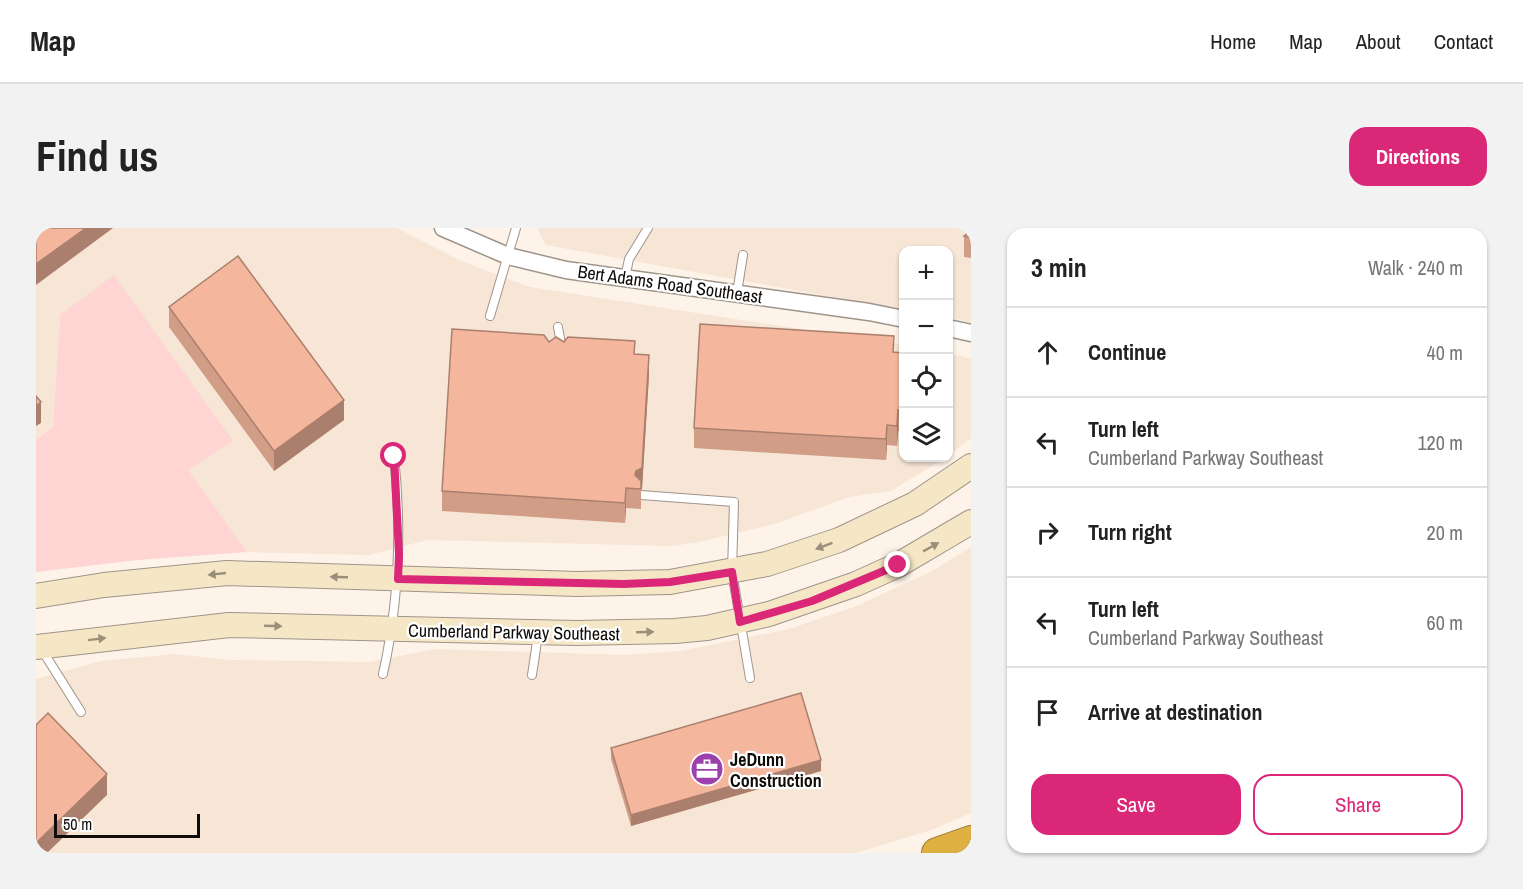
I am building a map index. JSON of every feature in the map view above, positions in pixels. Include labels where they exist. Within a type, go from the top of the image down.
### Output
[{"type":"highway","points":[[937,853],[971,841]]},
{"type":"main road","points":[[36,596],[104,585],[227,573],[624,584],[670,582],[732,572],[804,553],[878,523],[915,504],[971,466]]},
{"type":"main road","name":"Cumberland Parkway Southeast","points":[[37,644],[229,625],[393,631],[675,631],[740,622],[812,601],[898,565],[971,522]]},
{"type":"street","name":"Bert Adams Road Southeast","points":[[443,228],[508,256],[566,270],[737,293],[899,318]]},
{"type":"street","points":[[953,329],[971,333]]},
{"type":"lane","points":[[490,316],[516,228]]},
{"type":"lane","points":[[625,278],[629,260],[648,228]]},
{"type":"lane","points":[[737,293],[743,255]]},
{"type":"lane","points":[[550,344],[550,339],[558,331],[562,341],[562,357]]},
{"type":"lane","points":[[383,674],[393,631],[398,579],[399,542],[394,456]]},
{"type":"lane","points":[[641,495],[734,502],[732,572],[750,678]]},
{"type":"lane","points":[[532,675],[539,632]]},
{"type":"lane","points":[[37,644],[81,712]]},
{"type":"shaded area","points":[[36,228],[397,228],[461,261],[530,287],[899,344],[899,462],[938,462],[891,491],[849,497],[775,524],[672,546],[427,540],[369,555],[247,552],[187,470],[232,441],[60,315],[53,427],[36,440]]},
{"type":"shaded area","points":[[537,228],[971,228],[971,322],[953,319],[953,246],[899,246],[899,309],[546,245]]},
{"type":"shaded area","points":[[114,275],[233,441],[188,470],[247,552],[138,560],[36,572],[36,440],[53,427],[60,315]]},
{"type":"shaded area","points":[[953,354],[971,359],[971,438],[953,452]]},
{"type":"shaded area","points":[[971,547],[971,813],[934,829],[856,853],[36,853],[36,679],[101,661],[174,654],[230,660],[369,662],[435,649],[624,655],[681,651],[789,629],[857,606],[934,570]]},
{"type":"building","points":[[36,228],[86,228],[36,264]]},
{"type":"building","points":[[971,231],[971,238],[964,236]]},
{"type":"building","points":[[238,256],[344,400],[274,451],[169,307]]},
{"type":"building","points":[[700,324],[894,336],[893,352],[899,353],[899,410],[897,426],[887,425],[886,439],[694,428]]},
{"type":"building","points":[[452,329],[544,335],[549,342],[556,337],[564,342],[568,337],[635,341],[634,354],[649,355],[642,468],[636,471],[635,475],[641,481],[641,489],[626,488],[625,503],[442,491]]},
{"type":"building","points":[[36,396],[41,402],[36,406]]},
{"type":"building","points":[[801,693],[821,760],[631,815],[611,748]]},
{"type":"building","points":[[48,713],[107,774],[36,843],[36,725]]},
{"type":"place","name":"JeDunn Construction","points":[[707,769]]},
{"type":"route","points":[[394,456],[397,485],[398,579],[624,584],[670,582],[732,572],[740,622],[812,601],[898,565]]}]
